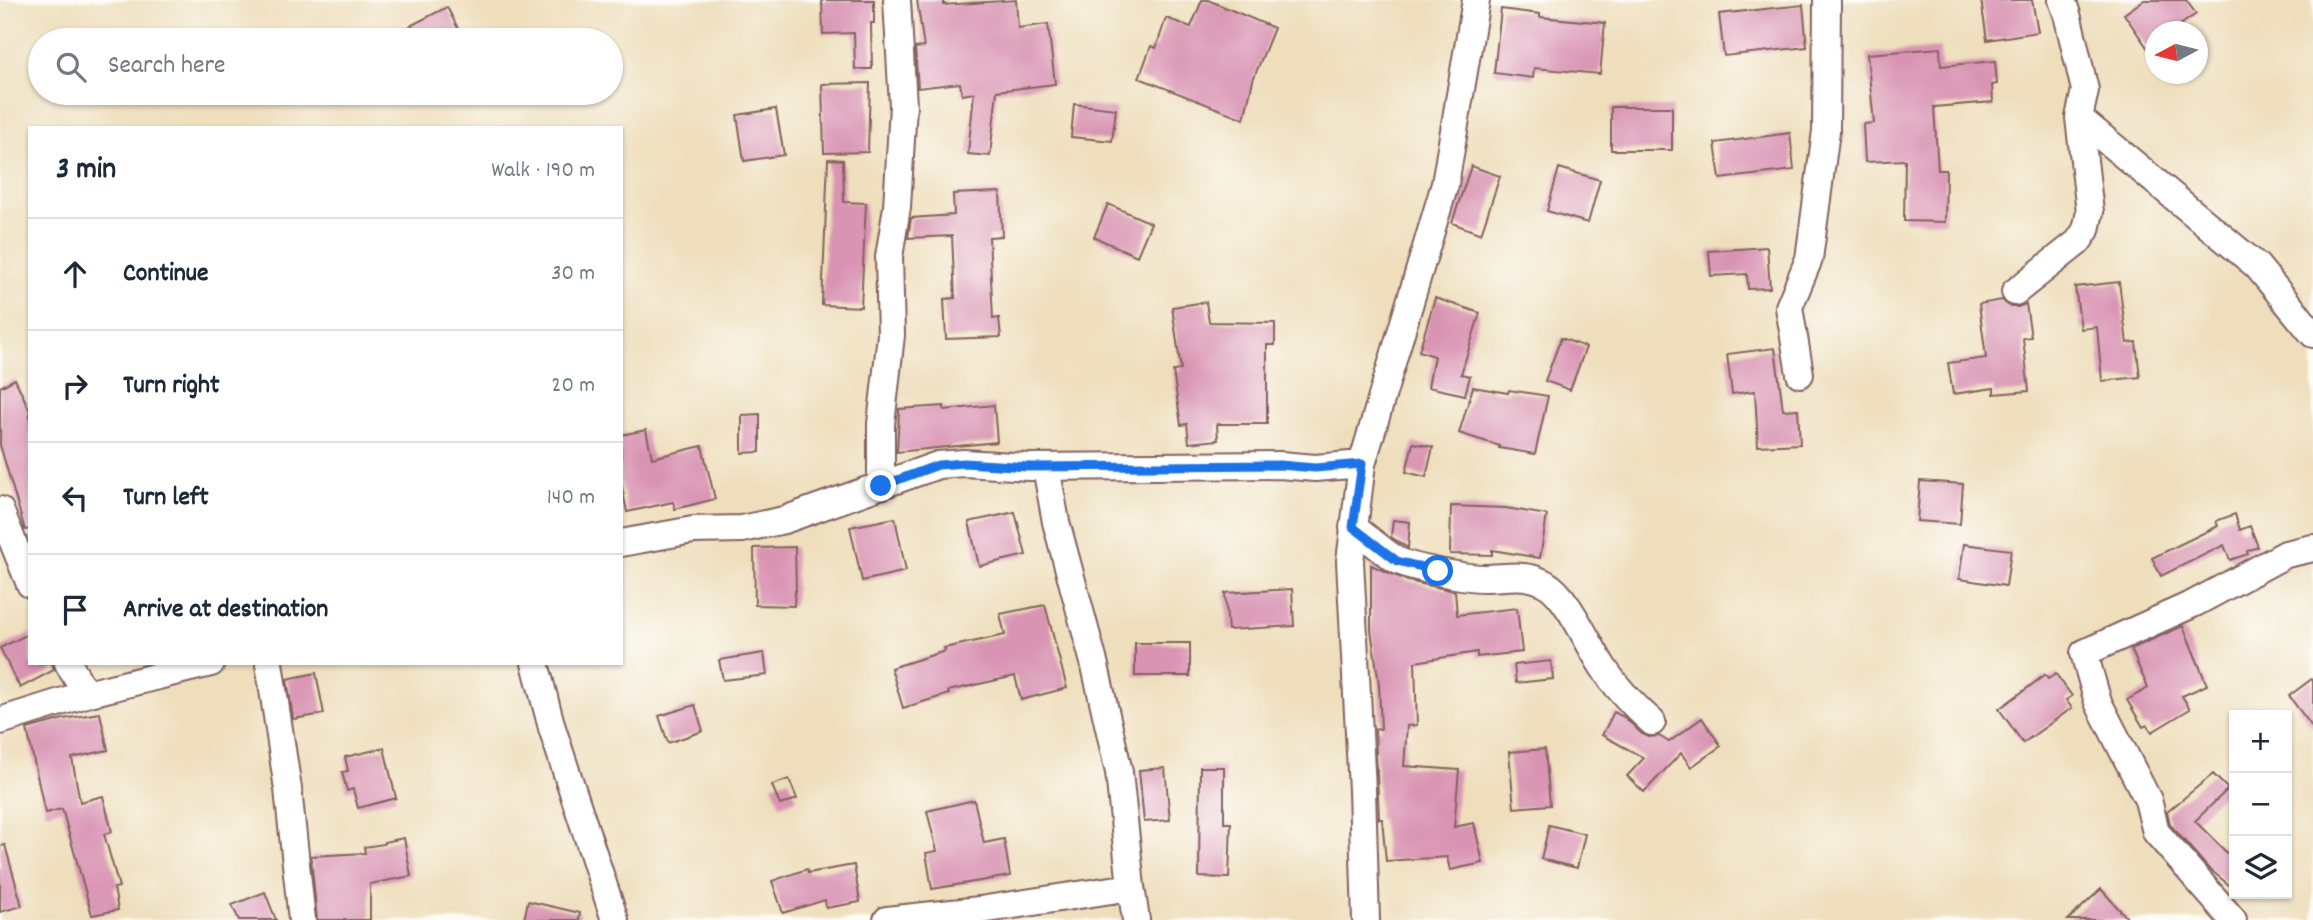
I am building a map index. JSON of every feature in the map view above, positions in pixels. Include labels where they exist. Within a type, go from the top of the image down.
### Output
[{"type":"street","points":[[881,486],[881,424],[891,335],[889,257],[897,207],[903,106],[897,0]]},
{"type":"street","points":[[1366,920],[1350,561],[1353,527],[1362,464],[1444,184],[1476,0]]},
{"type":"street","points":[[1800,374],[1789,307],[1809,259],[1826,131],[1827,0]]},
{"type":"street","points":[[2015,292],[2078,242],[2087,230],[2090,212],[2079,118],[2085,90],[2062,0]]},
{"type":"street","points":[[2079,118],[2257,266],[2313,334]]},
{"type":"street","points":[[623,543],[693,530],[742,529],[784,520],[938,465],[1280,465],[1315,468],[1362,464]]},
{"type":"street","points":[[1046,467],[1056,522],[1095,666],[1119,772],[1136,920]]},
{"type":"street","points":[[0,510],[28,579]]},
{"type":"street","points":[[1353,527],[1397,561],[1459,576],[1533,577],[1549,585],[1566,606],[1624,697],[1652,722]]},
{"type":"street","points":[[2233,920],[2156,832],[2148,800],[2098,702],[2084,653],[2194,603],[2286,554],[2313,548]]},
{"type":"street","points":[[69,665],[86,694]]},
{"type":"street","points":[[0,721],[86,694],[203,665]]},
{"type":"street","points":[[269,665],[288,789],[302,920]]},
{"type":"street","points":[[536,665],[552,728],[615,920]]},
{"type":"street","points":[[887,920],[980,910],[1131,887]]},
{"type":"building","points":[[822,0],[874,0],[874,23],[871,23],[872,69],[855,69],[854,33],[823,34]]},
{"type":"building","points":[[917,0],[944,0],[944,5],[1016,0],[1018,28],[1048,24],[1055,84],[997,91],[990,156],[968,154],[974,93],[962,95],[960,83],[918,88],[915,48],[924,47]]},
{"type":"building","points":[[1202,0],[1208,0],[1274,28],[1253,80],[1244,119],[1139,78],[1151,46],[1156,48],[1166,18],[1191,27]]},
{"type":"building","points":[[1981,0],[2032,0],[2038,32],[1987,40]]},
{"type":"building","points":[[2144,0],[2186,0],[2196,14],[2186,21],[2145,21],[2145,44],[2124,14]]},
{"type":"building","points":[[1803,5],[1807,47],[1724,56],[1719,14]]},
{"type":"building","points":[[447,7],[458,28],[411,28],[410,26]]},
{"type":"building","points":[[1501,9],[1540,14],[1540,17],[1605,23],[1600,74],[1534,68],[1533,78],[1494,73]]},
{"type":"building","points":[[1940,48],[1941,66],[1995,61],[1997,84],[1992,85],[1993,102],[1934,107],[1938,170],[1946,170],[1945,222],[1904,221],[1905,160],[1865,162],[1863,124],[1874,123],[1867,54]]},
{"type":"building","points":[[870,83],[868,152],[824,153],[822,84]]},
{"type":"building","points":[[1074,104],[1116,109],[1112,141],[1071,137]]},
{"type":"building","points":[[1611,107],[1672,107],[1672,150],[1611,150]]},
{"type":"building","points":[[776,109],[784,155],[744,161],[737,115]]},
{"type":"building","points":[[1790,133],[1794,170],[1720,179],[1715,143]]},
{"type":"building","points":[[828,159],[843,160],[844,202],[866,203],[861,307],[822,305]]},
{"type":"building","points":[[1471,166],[1500,176],[1481,234],[1452,223]]},
{"type":"building","points":[[1559,168],[1600,180],[1588,223],[1547,211]]},
{"type":"building","points":[[1000,192],[1002,236],[989,237],[993,319],[999,318],[1001,337],[946,339],[944,299],[955,298],[952,236],[908,238],[911,218],[954,215],[953,194]]},
{"type":"building","points":[[1108,204],[1151,223],[1137,256],[1094,237]]},
{"type":"building","points":[[1767,247],[1770,288],[1748,289],[1747,274],[1711,276],[1709,251]]},
{"type":"building","points":[[2119,282],[2127,343],[2136,342],[2140,377],[2102,381],[2097,327],[2081,329],[2075,287]]},
{"type":"building","points":[[1435,298],[1480,313],[1461,374],[1470,376],[1465,395],[1428,387],[1434,356],[1419,351]]},
{"type":"building","points":[[2002,300],[2010,307],[2026,304],[2031,337],[2023,338],[2029,391],[1994,394],[1994,388],[1953,394],[1948,363],[1986,358],[1979,304]]},
{"type":"building","points":[[1206,302],[1209,322],[1275,323],[1275,345],[1267,345],[1267,424],[1217,424],[1218,440],[1189,443],[1187,424],[1181,425],[1173,371],[1181,370],[1172,307]]},
{"type":"building","points":[[1561,338],[1586,347],[1570,390],[1545,381]]},
{"type":"building","points":[[1775,348],[1783,410],[1798,409],[1800,444],[1758,446],[1755,391],[1732,394],[1727,354]]},
{"type":"building","points":[[15,379],[28,407],[28,529],[25,530],[0,445],[0,387]]},
{"type":"building","points":[[1473,387],[1548,396],[1535,454],[1499,448],[1500,446],[1459,433]]},
{"type":"building","points":[[994,405],[997,442],[897,452],[899,409],[944,406],[944,410]]},
{"type":"building","points":[[760,414],[760,452],[742,453],[742,415]]},
{"type":"building","points":[[646,430],[652,458],[702,446],[715,499],[675,509],[673,502],[627,512],[623,492],[623,435]]},
{"type":"building","points":[[1413,443],[1433,447],[1426,477],[1406,472]]},
{"type":"building","points":[[1920,481],[1963,484],[1960,524],[1917,521]]},
{"type":"building","points":[[1451,506],[1506,508],[1547,515],[1540,558],[1492,550],[1492,555],[1450,554]]},
{"type":"building","points":[[1015,512],[1026,555],[979,566],[969,522]]},
{"type":"building","points":[[2235,514],[2240,530],[2250,526],[2258,547],[2247,551],[2248,554],[2230,560],[2224,545],[2161,576],[2152,558],[2218,526],[2216,521]]},
{"type":"building","points":[[895,518],[906,571],[862,581],[850,527]]},
{"type":"building","points":[[1393,520],[1410,522],[1408,548],[1391,537]]},
{"type":"building","points":[[1964,544],[2011,550],[2006,586],[1959,579]]},
{"type":"building","points":[[795,547],[794,606],[755,605],[754,548]]},
{"type":"building","points":[[1371,565],[1408,581],[1455,591],[1457,615],[1517,608],[1522,652],[1477,657],[1477,652],[1415,662],[1417,725],[1407,726],[1404,766],[1459,770],[1454,827],[1474,823],[1483,863],[1450,870],[1447,857],[1386,861],[1382,819],[1379,819],[1375,729],[1381,729],[1379,684],[1371,630]]},
{"type":"building","points":[[1292,589],[1294,626],[1228,630],[1225,593]]},
{"type":"building","points":[[1045,605],[1067,688],[1021,700],[1015,676],[948,691],[949,694],[903,708],[891,668],[945,651],[944,648],[1005,635],[1000,614]]},
{"type":"building","points":[[2183,626],[2207,685],[2182,696],[2190,709],[2152,732],[2147,725],[2143,727],[2127,700],[2148,688],[2131,649]]},
{"type":"building","points":[[28,634],[28,665],[53,665],[54,670],[20,688],[0,648]]},
{"type":"building","points":[[1135,643],[1190,643],[1190,676],[1135,676]]},
{"type":"building","points":[[764,653],[767,675],[723,680],[719,660]]},
{"type":"building","points":[[1551,661],[1553,679],[1516,683],[1514,665]]},
{"type":"building","points":[[316,673],[324,714],[293,719],[287,679]]},
{"type":"building","points":[[2056,674],[2072,696],[2066,700],[2072,708],[2023,743],[1999,709],[2045,675],[2048,679]]},
{"type":"building","points":[[2313,678],[2313,728],[2289,696]]},
{"type":"building","points":[[695,705],[703,731],[668,743],[659,716]]},
{"type":"building","points":[[1614,712],[1624,717],[1642,734],[1649,737],[1659,736],[1669,742],[1702,718],[1721,746],[1691,767],[1681,753],[1644,792],[1627,776],[1644,758],[1602,735]]},
{"type":"building","points":[[100,713],[108,750],[72,758],[80,802],[103,796],[112,832],[104,834],[119,887],[114,888],[118,910],[92,915],[62,809],[45,813],[27,729]]},
{"type":"building","points":[[384,748],[396,798],[358,808],[353,789],[347,791],[342,772],[348,771],[345,757]]},
{"type":"building","points":[[1545,749],[1550,805],[1514,808],[1509,752]]},
{"type":"building","points":[[1200,767],[1224,767],[1224,823],[1231,823],[1229,878],[1199,877]]},
{"type":"building","points":[[1165,768],[1170,820],[1144,822],[1139,770]]},
{"type":"building","points":[[2213,774],[2228,789],[2195,821],[2229,855],[2229,885],[2208,868],[2174,829],[2167,812]]},
{"type":"building","points":[[789,779],[797,799],[780,805],[772,785]]},
{"type":"building","points":[[974,800],[984,843],[1004,839],[1010,876],[932,889],[926,853],[937,851],[927,811]]},
{"type":"building","points":[[1549,825],[1585,834],[1577,868],[1541,859]]},
{"type":"building","points":[[404,838],[411,876],[370,884],[370,920],[317,920],[311,856],[365,853],[364,847]]},
{"type":"building","points":[[5,845],[22,906],[0,912],[0,846]]},
{"type":"building","points":[[854,865],[860,902],[826,908],[825,900],[783,913],[772,881],[807,869],[808,873]]},
{"type":"building","points":[[2101,889],[2129,920],[2068,920]]},
{"type":"building","points":[[265,892],[276,920],[239,920],[232,905]]},
{"type":"building","points":[[528,901],[580,913],[579,920],[524,920]]},
{"type":"route","points":[[881,486],[938,465],[964,463],[1007,467],[1280,465],[1315,468],[1362,464],[1353,527],[1397,561],[1438,571]]}]
